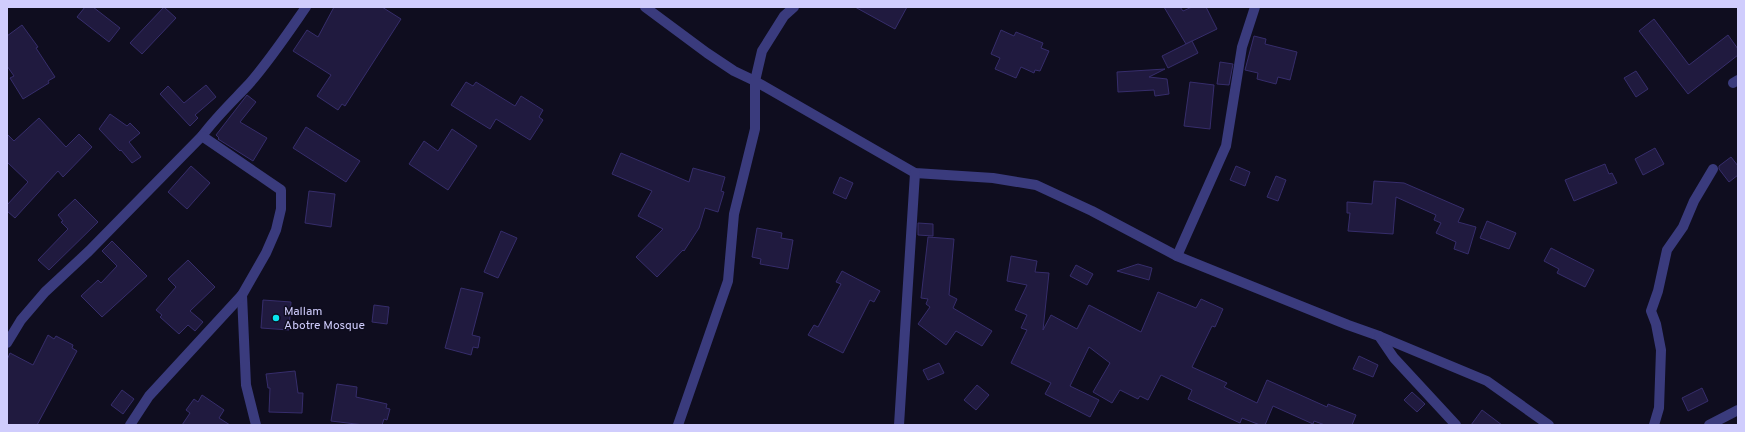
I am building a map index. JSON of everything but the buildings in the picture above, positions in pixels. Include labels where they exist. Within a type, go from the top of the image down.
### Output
[{"type":"street","points":[[7,343],[21,320],[45,292],[89,250],[202,136],[214,120],[250,83],[273,55],[306,7]]},
{"type":"street","points":[[645,7],[734,71],[755,81],[915,173],[993,178],[1036,185],[1092,211],[1176,256],[1379,336],[1487,381],[1548,425]]},
{"type":"street","points":[[678,425],[728,281],[734,214],[755,129],[755,81],[762,51],[784,16],[794,7]]},
{"type":"street","points":[[1176,256],[1226,146],[1242,48],[1255,7]]},
{"type":"street","points":[[130,425],[149,396],[242,295],[266,253],[276,230],[281,209],[281,190],[202,136]]},
{"type":"street","points":[[1654,425],[1659,408],[1660,350],[1656,324],[1651,311],[1658,291],[1667,250],[1683,227],[1694,201],[1713,169]]},
{"type":"street","points":[[899,425],[915,173]]},
{"type":"street","points":[[242,295],[246,385],[256,425]]},
{"type":"street","points":[[1379,336],[1394,358],[1456,425]]},
{"type":"street","points":[[1709,425],[1738,410]]},
{"type":"place","name":"Mallam Abotre Mosque","points":[[276,318]]}]
